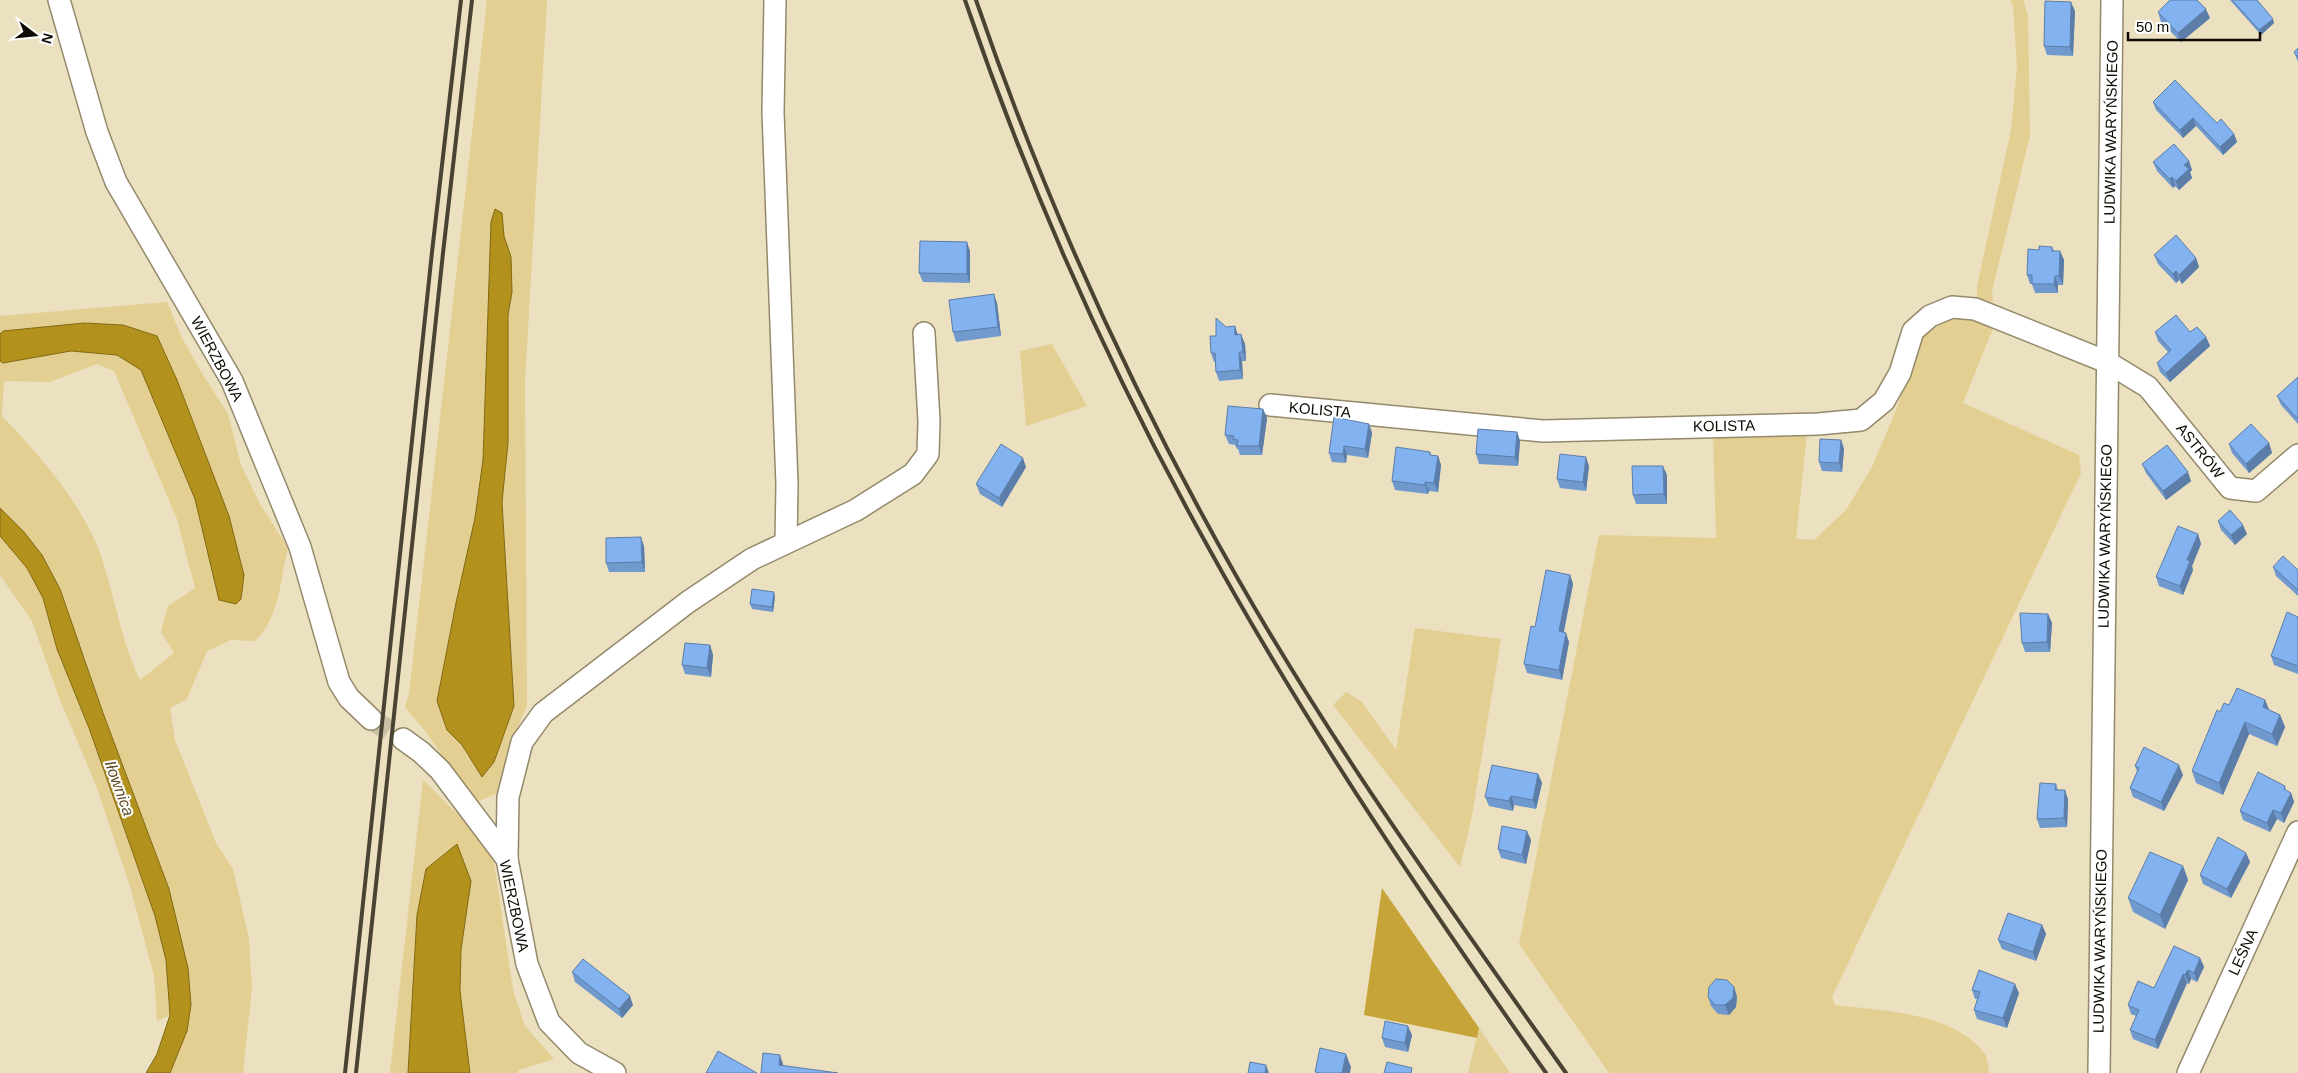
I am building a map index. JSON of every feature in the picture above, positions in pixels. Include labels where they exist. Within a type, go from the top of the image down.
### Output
[{"type":"street","name":"WIERZBOWA","points":[[59,0],[97,132],[116,182],[232,381],[300,547],[339,682],[349,698],[371,719]]},
{"type":"street","points":[[775,0],[773,112],[787,484],[786,542]]},
{"type":"street","name":"LUDWIKA WARYŃSKIEGO","points":[[2099,1073],[2112,0]]},
{"type":"street","name":"KOLISTA","points":[[1270,405],[1543,431],[1818,424],[1861,420],[1884,401],[1900,373],[1913,331],[1930,316],[1952,307],[1975,309],[2107,362]]},
{"type":"street","points":[[507,859],[508,797],[522,742],[543,713],[688,602],[752,559],[856,510],[913,474],[928,454],[929,421],[924,333]]},
{"type":"street","name":"ASTRÓW","points":[[2107,362],[2148,387],[2230,488],[2256,491],[2298,455]]},
{"type":"street","name":"WIERZBOWA","points":[[403,740],[421,752],[440,770],[507,859],[527,964],[549,1022],[579,1053],[615,1073]]},
{"type":"street","points":[[474,814],[508,797]]},
{"type":"street","name":"LEŚNA","points":[[2188,1073],[2298,832]]},
{"type":"shaded area","points":[[487,0],[547,0],[525,381],[527,706],[512,740],[502,791],[475,803],[426,732],[405,707],[409,694]],"holes":[[[495,209],[502,213],[504,236],[511,258],[512,292],[508,315],[508,443],[502,502],[514,706],[468,758],[462,745],[447,730],[438,701],[456,603],[475,518],[483,460],[491,222]]]},
{"type":"shaded area","points":[[2010,0],[2023,0],[2028,15],[2030,136],[1992,291],[1993,302],[1977,298],[1977,286],[2011,130],[2017,66],[2013,5]]},
{"type":"shaded area","points":[[167,302],[181,336],[228,414],[241,465],[260,504],[288,548],[278,598],[270,621],[263,631],[255,641],[231,640],[207,651],[187,699],[170,708],[175,740],[216,843],[233,869],[249,939],[252,988],[243,1073],[170,1073],[191,1005],[188,968],[169,889],[103,713],[83,653],[24,532],[0,508],[0,316]],"holes":[[[97,364],[114,371],[177,519],[195,588],[168,606],[161,632],[174,653],[140,680],[128,650],[101,556],[84,518],[45,464],[2,416],[4,381],[50,382]]]},
{"type":"shaded area","points":[[1955,316],[1973,316],[1994,326],[1963,403],[2079,455],[2081,473],[1832,997],[1835,1005],[1916,1016],[1955,1029],[1972,1040],[1985,1054],[1989,1073],[1609,1073],[1519,944],[1599,535],[1716,538],[1713,434],[1807,433],[1796,539],[1814,540],[1846,510],[1872,467],[1897,408],[1918,342],[1933,324]]},
{"type":"shaded area","points":[[1052,344],[1087,406],[1026,426],[1020,351]]},
{"type":"shaded area","points":[[0,536],[27,568],[43,598],[57,649],[89,728],[155,916],[166,960],[170,1015],[157,1021],[154,976],[130,886],[95,783],[58,695],[32,621],[0,575]]},
{"type":"shaded area","points":[[1415,628],[1501,639],[1472,816],[1460,867],[1333,705],[1346,692],[1362,702],[1396,750]]},
{"type":"shaded area","points":[[423,780],[492,848],[513,990],[525,1026],[554,1059],[519,1070],[518,1073],[470,1073],[460,991],[461,950],[471,881],[417,915],[408,1073],[390,1073]]},
{"type":"shaded area","points":[[1382,888],[1479,1028],[1477,1038],[1364,1015]]},
{"type":"shaded area","points":[[1479,1028],[1510,1073],[1468,1073]]},
{"type":"water","points":[[495,209],[502,213],[504,236],[511,257],[512,292],[508,315],[508,443],[502,502],[514,706],[494,762],[482,777],[462,745],[447,730],[437,701],[475,518],[483,460],[491,222]]},
{"type":"water","points":[[84,323],[123,325],[157,336],[177,380],[229,516],[244,575],[241,599],[236,604],[219,600],[195,499],[141,370],[117,355],[71,351],[3,363],[0,361],[0,334],[3,331]]},
{"type":"water","name":"Iłownica","points":[[0,508],[24,532],[42,555],[60,589],[103,713],[169,889],[188,968],[191,1005],[187,1031],[170,1073],[146,1073],[157,1054],[170,1015],[166,960],[155,916],[89,728],[57,649],[43,598],[27,568],[0,536]]},
{"type":"water","points":[[457,844],[471,881],[461,950],[460,991],[470,1073],[408,1073],[417,915],[426,869]]},
{"type":"building","points":[[2170,0],[2197,0],[2206,9],[2178,33],[2158,12]]},
{"type":"building","points":[[2232,0],[2257,0],[2273,19],[2259,30]]},
{"type":"building","points":[[2045,1],[2071,2],[2070,47],[2044,46]]},
{"type":"building","points":[[2298,48],[2298,58],[2294,52]]},
{"type":"building","points":[[2175,80],[2217,123],[2221,119],[2234,134],[2220,147],[2193,118],[2180,130],[2153,102]]},
{"type":"building","points":[[2174,144],[2189,161],[2184,165],[2189,169],[2176,181],[2172,177],[2170,179],[2153,162]]},
{"type":"building","points":[[2176,235],[2196,258],[2179,275],[2176,271],[2173,274],[2154,255]]},
{"type":"building","points":[[920,241],[967,242],[967,274],[919,273]]},
{"type":"building","points":[[2039,246],[2052,247],[2052,251],[2060,251],[2059,276],[2055,276],[2054,284],[2032,284],[2032,275],[2027,275],[2028,249],[2039,250]]},
{"type":"building","points":[[994,294],[998,327],[953,332],[949,300]]},
{"type":"building","points":[[2176,315],[2190,332],[2197,327],[2206,337],[2166,373],[2157,363],[2171,350],[2155,332]]},
{"type":"building","points":[[1216,318],[1226,327],[1235,326],[1235,335],[1241,334],[1243,352],[1239,352],[1240,370],[1216,372],[1215,353],[1211,353],[1210,336],[1216,336]]},
{"type":"building","points":[[2298,377],[2298,417],[2297,418],[2277,396]]},
{"type":"building","points":[[1228,406],[1263,409],[1259,446],[1237,446],[1238,440],[1233,439],[1234,436],[1225,435]]},
{"type":"building","points":[[1334,417],[1369,424],[1365,449],[1344,446],[1343,454],[1329,453]]},
{"type":"building","points":[[2251,424],[2269,443],[2246,464],[2229,444]]},
{"type":"building","points":[[1478,429],[1517,432],[1515,457],[1476,454]]},
{"type":"building","points":[[1820,439],[1841,440],[1839,463],[1819,462]]},
{"type":"building","points":[[1001,444],[1023,458],[999,498],[976,484]]},
{"type":"building","points":[[2167,445],[2188,472],[2163,491],[2142,464]]},
{"type":"building","points":[[1396,447],[1430,452],[1430,455],[1438,456],[1434,483],[1425,482],[1425,485],[1392,481]]},
{"type":"building","points":[[1560,454],[1586,457],[1583,482],[1557,479]]},
{"type":"building","points":[[1632,466],[1663,466],[1664,494],[1633,495]]},
{"type":"building","points":[[2230,510],[2243,525],[2231,535],[2218,521]]},
{"type":"building","points":[[2178,526],[2198,534],[2187,560],[2190,561],[2180,586],[2156,577]]},
{"type":"building","points":[[641,537],[642,562],[606,563],[606,538]]},
{"type":"building","points":[[2283,556],[2298,570],[2298,590],[2273,567]]},
{"type":"building","points":[[1546,570],[1570,575],[1559,631],[1566,633],[1559,670],[1524,664],[1531,626],[1535,627]]},
{"type":"building","points":[[752,589],[774,592],[772,607],[750,604]]},
{"type":"building","points":[[2287,612],[2298,617],[2298,666],[2271,656]]},
{"type":"building","points":[[2020,613],[2048,614],[2047,642],[2022,643]]},
{"type":"building","points":[[685,643],[710,645],[707,668],[682,665]]},
{"type":"building","points":[[2237,688],[2265,700],[2263,707],[2280,715],[2272,734],[2245,722],[2219,783],[2192,771],[2217,710],[2220,712],[2224,703],[2229,705]]},
{"type":"building","points":[[2144,747],[2179,765],[2161,802],[2130,788],[2139,768],[2135,766]]},
{"type":"building","points":[[1492,765],[1538,774],[1533,800],[1511,796],[1509,801],[1485,797]]},
{"type":"building","points":[[2258,772],[2285,786],[2284,789],[2291,793],[2281,813],[2273,810],[2267,823],[2240,811]]},
{"type":"building","points":[[2040,783],[2056,784],[2055,790],[2065,790],[2064,818],[2037,819]]},
{"type":"building","points":[[1502,826],[1527,831],[1522,855],[1498,849]]},
{"type":"building","points":[[2218,837],[2246,853],[2227,889],[2200,875]]},
{"type":"building","points":[[2150,852],[2183,866],[2160,915],[2128,898]]},
{"type":"building","points":[[2008,913],[2042,925],[2033,952],[1998,940]]},
{"type":"building","points":[[2174,946],[2200,958],[2194,973],[2188,970],[2185,975],[2183,974],[2155,1040],[2130,1030],[2139,1010],[2128,1005],[2138,981],[2154,988]]},
{"type":"building","points":[[583,959],[630,996],[619,1009],[572,972]]},
{"type":"building","points":[[1979,970],[2015,984],[2003,1018],[1974,1010],[1980,992],[1972,990]]},
{"type":"building","points":[[1716,979],[1727,980],[1734,987],[1733,998],[1725,1005],[1715,1005],[1708,997],[1709,987]]},
{"type":"building","points":[[1385,1021],[1408,1026],[1405,1043],[1382,1038]]},
{"type":"building","points":[[1320,1048],[1346,1054],[1342,1073],[1315,1072]]},
{"type":"building","points":[[718,1051],[757,1073],[706,1073]]},
{"type":"building","points":[[763,1053],[780,1055],[779,1065],[838,1073],[761,1073]]},
{"type":"building","points":[[1250,1062],[1266,1065],[1265,1073],[1248,1073]]},
{"type":"building","points":[[1387,1062],[1412,1068],[1411,1073],[1384,1073]]},
{"type":"tunnel","points":[[371,719],[403,739]]},
{"type":"railway","points":[[345,1073],[432,252],[461,0]]},
{"type":"railway","points":[[356,1073],[443,253],[472,0]]},
{"type":"railway","points":[[965,0],[1016,140],[1044,209],[1105,346],[1171,479],[1246,614],[1327,748],[1369,814],[1546,1073]]},
{"type":"railway","points":[[976,0],[1031,149],[1062,223],[1127,368],[1199,510],[1276,643],[1355,768],[1438,891],[1566,1073]]}]
